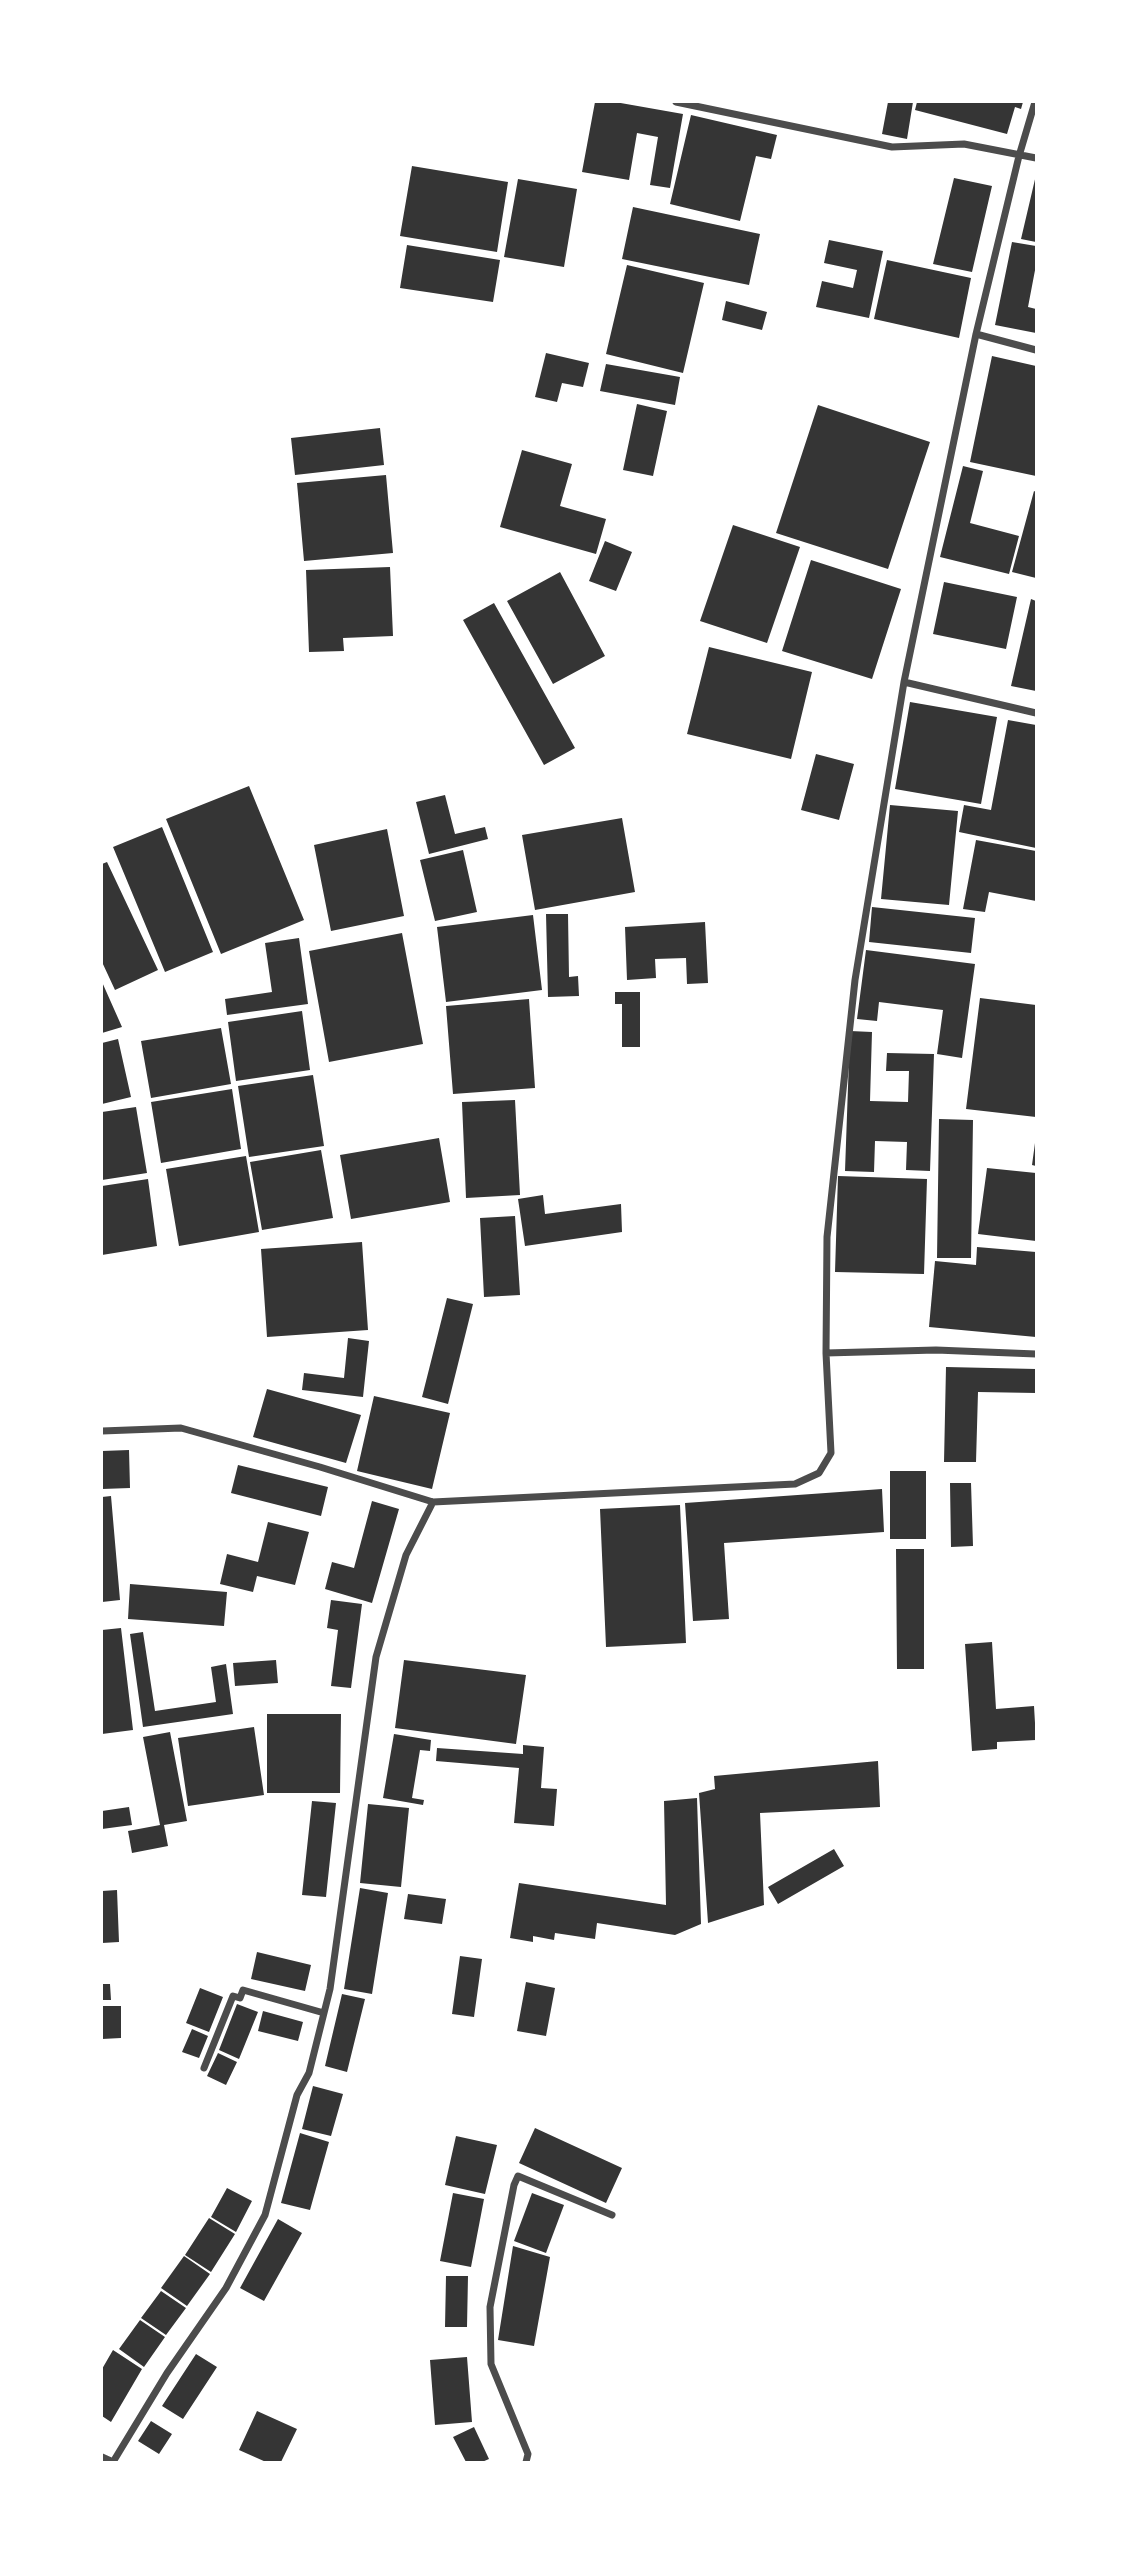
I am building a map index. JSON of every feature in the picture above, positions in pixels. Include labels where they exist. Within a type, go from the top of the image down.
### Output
[{"type":"street","points":[[676,102],[891,147],[964,144],[1037,158]]},
{"type":"street","points":[[102,1431],[180,1428],[320,1466],[433,1502],[795,1483],[819,1473],[831,1453],[826,1353],[827,1237],[855,980],[904,682],[976,334],[1019,156],[1035,102]]},
{"type":"street","points":[[976,334],[1037,349]]},
{"type":"street","points":[[904,682],[1037,713]]},
{"type":"street","points":[[826,1353],[936,1350],[1037,1354]]},
{"type":"street","points":[[102,2457],[113,2462],[167,2373],[226,2288],[265,2215],[324,2013],[376,1657],[406,1555],[433,1502]]},
{"type":"street","points":[[204,2068],[233,1996],[240,1998],[243,1990],[324,2013]]},
{"type":"street","points":[[526,2462],[528,2455],[491,2364],[490,2307],[514,2185],[518,2176],[612,2215]]},
{"type":"building","points":[[595,102],[615,102],[683,114],[670,188],[650,185],[658,137],[637,133],[629,180],[582,172]]},
{"type":"building","points":[[888,102],[913,102],[907,139],[882,134]]},
{"type":"building","points":[[917,102],[1023,102],[1021,109],[1015,107],[1007,134],[915,110]]},
{"type":"building","points":[[691,115],[777,135],[771,159],[756,156],[740,221],[670,204]]},
{"type":"building","points":[[412,166],[508,182],[497,252],[400,236]]},
{"type":"building","points":[[1036,175],[1036,242],[1021,239]]},
{"type":"building","points":[[954,178],[992,186],[972,272],[933,264]]},
{"type":"building","points":[[518,179],[577,189],[564,267],[504,257]]},
{"type":"building","points":[[633,207],[760,234],[749,285],[622,259]]},
{"type":"building","points":[[829,240],[883,251],[869,318],[816,307],[822,281],[853,288],[857,270],[824,263]]},
{"type":"building","points":[[1012,242],[1036,246],[1036,265],[1028,307],[1036,309],[1036,333],[995,325]]},
{"type":"building","points":[[407,245],[500,260],[493,302],[400,288]]},
{"type":"building","points":[[887,260],[971,278],[959,338],[874,319]]},
{"type":"building","points":[[627,265],[704,283],[683,373],[606,354]]},
{"type":"building","points":[[726,301],[767,312],[762,330],[722,320]]},
{"type":"building","points":[[546,353],[589,363],[583,387],[562,383],[557,402],[535,397]]},
{"type":"building","points":[[992,356],[1036,366],[1036,476],[970,462]]},
{"type":"building","points":[[606,364],[680,377],[675,405],[600,391]]},
{"type":"building","points":[[637,404],[667,411],[653,476],[623,470]]},
{"type":"building","points":[[818,405],[930,442],[888,569],[776,533]]},
{"type":"building","points":[[380,428],[384,465],[295,475],[291,438]]},
{"type":"building","points":[[522,450],[572,464],[560,506],[606,519],[596,554],[500,527]]},
{"type":"building","points":[[963,466],[983,471],[970,523],[1019,536],[1009,574],[940,557]]},
{"type":"building","points":[[386,475],[393,553],[304,561],[297,483]]},
{"type":"building","points":[[1034,491],[1036,492],[1036,578],[1012,572]]},
{"type":"building","points":[[733,525],[800,547],[767,643],[700,621]]},
{"type":"building","points":[[605,541],[632,552],[616,591],[589,581]]},
{"type":"building","points":[[811,560],[901,589],[872,679],[782,651]]},
{"type":"building","points":[[390,567],[393,636],[343,638],[344,651],[309,652],[306,570]]},
{"type":"building","points":[[560,572],[605,656],[553,684],[507,601]]},
{"type":"building","points":[[944,582],[1017,597],[1006,649],[933,634]]},
{"type":"building","points":[[1031,599],[1036,601],[1036,691],[1011,686]]},
{"type":"building","points":[[494,603],[575,748],[544,765],[463,620]]},
{"type":"building","points":[[709,647],[812,672],[791,759],[687,734]]},
{"type":"building","points":[[910,702],[997,717],[981,804],[895,789]]},
{"type":"building","points":[[1008,720],[1036,725],[1036,848],[959,832],[964,805],[991,810]]},
{"type":"building","points":[[816,754],[854,764],[839,820],[801,810]]},
{"type":"building","points":[[249,786],[304,920],[221,954],[166,819]]},
{"type":"building","points":[[445,795],[455,834],[485,827],[488,839],[429,854],[416,802]]},
{"type":"building","points":[[890,805],[958,811],[949,905],[881,899]]},
{"type":"building","points":[[622,818],[635,892],[535,910],[522,835]]},
{"type":"building","points":[[162,827],[213,952],[165,972],[113,847]]},
{"type":"building","points":[[387,829],[404,916],[331,931],[314,845]]},
{"type":"building","points":[[976,840],[1036,851],[1036,901],[989,892],[985,912],[963,909]]},
{"type":"building","points":[[463,850],[477,912],[435,921],[420,860]]},
{"type":"building","points":[[107,862],[158,970],[115,990],[102,962],[102,864]]},
{"type":"building","points":[[872,907],[975,918],[971,953],[869,942]]},
{"type":"building","points":[[546,914],[568,914],[569,977],[578,976],[579,996],[548,997]]},
{"type":"building","points":[[533,915],[542,990],[446,1002],[437,927]]},
{"type":"building","points":[[705,922],[708,983],[687,984],[686,958],[655,959],[656,978],[627,980],[625,927]]},
{"type":"building","points":[[402,933],[423,1044],[329,1062],[309,951]]},
{"type":"building","points":[[299,938],[308,1004],[227,1015],[225,999],[272,992],[265,943]]},
{"type":"building","points":[[866,950],[975,964],[962,1058],[937,1054],[943,1010],[879,1002],[877,1021],[857,1019]]},
{"type":"building","points":[[102,982],[122,1027],[102,1033]]},
{"type":"building","points":[[615,992],[640,992],[640,1047],[622,1047],[622,1004],[615,1004]]},
{"type":"building","points":[[980,998],[1036,1005],[1036,1117],[966,1109]]},
{"type":"building","points":[[529,999],[535,1088],[453,1094],[446,1006]]},
{"type":"building","points":[[302,1011],[310,1070],[236,1081],[228,1022]]},
{"type":"building","points":[[221,1028],[231,1084],[151,1098],[141,1041]]},
{"type":"building","points":[[850,1031],[872,1032],[870,1101],[908,1102],[909,1071],[886,1071],[887,1053],[934,1054],[930,1171],[906,1170],[907,1142],[875,1141],[874,1172],[845,1171]]},
{"type":"building","points":[[118,1039],[131,1097],[102,1104],[102,1043]]},
{"type":"building","points":[[313,1075],[324,1146],[249,1157],[238,1086]]},
{"type":"building","points":[[232,1089],[241,1149],[161,1163],[151,1102]]},
{"type":"building","points":[[515,1100],[520,1195],[466,1198],[462,1102]]},
{"type":"building","points":[[136,1107],[147,1173],[102,1180],[102,1112]]},
{"type":"building","points":[[939,1119],[973,1120],[971,1258],[937,1258]]},
{"type":"building","points":[[439,1138],[450,1202],[351,1219],[340,1155]]},
{"type":"building","points":[[1036,1143],[1036,1166],[1032,1165]]},
{"type":"building","points":[[321,1150],[333,1218],[262,1230],[250,1162]]},
{"type":"building","points":[[246,1156],[259,1232],[179,1246],[166,1169]]},
{"type":"building","points":[[987,1168],[1036,1173],[1036,1241],[978,1234]]},
{"type":"building","points":[[838,1176],[927,1179],[924,1274],[835,1272]]},
{"type":"building","points":[[148,1179],[157,1246],[102,1255],[102,1186]]},
{"type":"building","points":[[543,1195],[545,1214],[621,1204],[622,1232],[525,1246],[518,1199]]},
{"type":"building","points":[[515,1216],[520,1295],[484,1297],[480,1218]]},
{"type":"building","points":[[362,1242],[368,1330],[267,1337],[261,1249]]},
{"type":"building","points":[[977,1247],[1036,1252],[1036,1337],[929,1327],[935,1261],[976,1265]]},
{"type":"building","points":[[447,1298],[473,1304],[448,1404],[422,1397]]},
{"type":"building","points":[[348,1338],[369,1341],[363,1397],[302,1390],[304,1373],[344,1378]]},
{"type":"building","points":[[946,1367],[1036,1369],[1036,1393],[978,1392],[976,1462],[944,1462]]},
{"type":"building","points":[[267,1389],[361,1415],[346,1463],[253,1437]]},
{"type":"building","points":[[374,1396],[450,1413],[432,1489],[357,1471]]},
{"type":"building","points":[[129,1450],[130,1488],[102,1489],[102,1451]]},
{"type":"building","points":[[238,1465],[328,1487],[321,1516],[231,1493]]},
{"type":"building","points":[[890,1471],[926,1471],[926,1539],[890,1539]]},
{"type":"building","points":[[950,1483],[971,1483],[973,1546],[951,1547]]},
{"type":"building","points":[[882,1489],[884,1532],[724,1543],[729,1619],[693,1621],[685,1503]]},
{"type":"building","points":[[111,1496],[120,1600],[102,1602],[102,1497]]},
{"type":"building","points":[[372,1501],[399,1509],[372,1603],[325,1589],[332,1562],[354,1568]]},
{"type":"building","points":[[680,1505],[686,1643],[606,1647],[600,1509]]},
{"type":"building","points":[[268,1522],[309,1532],[295,1585],[257,1576],[253,1592],[220,1584],[227,1554],[258,1562]]},
{"type":"building","points":[[896,1549],[924,1549],[924,1669],[897,1669]]},
{"type":"building","points":[[130,1584],[227,1592],[224,1626],[128,1619]]},
{"type":"building","points":[[331,1600],[362,1604],[351,1688],[331,1686],[338,1630],[327,1628]]},
{"type":"building","points":[[121,1628],[133,1730],[102,1734],[102,1630]]},
{"type":"building","points":[[143,1632],[155,1711],[216,1702],[211,1667],[226,1664],[233,1714],[143,1727],[130,1634]]},
{"type":"building","points":[[992,1642],[996,1709],[1034,1706],[1036,1740],[997,1742],[997,1749],[972,1751],[965,1644]]},
{"type":"building","points":[[276,1660],[278,1683],[235,1686],[233,1663]]},
{"type":"building","points":[[404,1660],[526,1675],[516,1744],[395,1728]]},
{"type":"building","points":[[267,1714],[341,1714],[340,1793],[267,1793]]},
{"type":"building","points":[[254,1727],[264,1795],[188,1806],[178,1738]]},
{"type":"building","points":[[170,1732],[187,1821],[164,1825],[168,1846],[132,1853],[128,1831],[160,1825],[143,1737]]},
{"type":"building","points":[[394,1734],[431,1740],[430,1751],[420,1750],[412,1798],[424,1800],[423,1805],[383,1798]]},
{"type":"building","points":[[523,1745],[544,1747],[541,1788],[557,1789],[554,1826],[514,1823],[519,1768],[436,1761],[437,1748],[523,1754]]},
{"type":"building","points":[[878,1761],[880,1807],[760,1813],[764,1905],[708,1923],[699,1793],[715,1789],[714,1776]]},
{"type":"building","points":[[697,1798],[701,1924],[675,1935],[597,1923],[595,1939],[555,1933],[554,1940],[533,1936],[533,1942],[510,1938],[519,1883],[666,1905],[664,1801]]},
{"type":"building","points":[[312,1801],[336,1803],[326,1897],[302,1895]]},
{"type":"building","points":[[368,1804],[409,1808],[401,1887],[360,1883]]},
{"type":"building","points":[[129,1807],[132,1825],[102,1829],[102,1811]]},
{"type":"building","points":[[834,1849],[844,1866],[778,1904],[768,1887]]},
{"type":"building","points":[[360,1888],[388,1893],[372,1994],[344,1989]]},
{"type":"building","points":[[117,1890],[119,1942],[102,1943],[102,1891]]},
{"type":"building","points":[[408,1894],[446,1899],[442,1924],[404,1919]]},
{"type":"building","points":[[257,1952],[311,1965],[305,1991],[251,1979]]},
{"type":"building","points":[[460,1956],[482,1959],[474,2017],[452,2014]]},
{"type":"building","points":[[526,1982],[555,1988],[546,2036],[517,2031]]},
{"type":"building","points":[[102,1984],[110,1984],[111,2000],[102,2000]]},
{"type":"building","points":[[200,1988],[223,1997],[209,2032],[186,2023]]},
{"type":"building","points":[[342,1994],[365,1999],[347,2072],[325,2066]]},
{"type":"building","points":[[237,2004],[258,2012],[239,2059],[219,2050]]},
{"type":"building","points":[[102,2006],[121,2006],[121,2038],[102,2039]]},
{"type":"building","points":[[263,2011],[303,2022],[298,2041],[258,2031]]},
{"type":"building","points":[[192,2029],[208,2036],[199,2058],[182,2052]]},
{"type":"building","points":[[218,2053],[237,2062],[226,2085],[207,2076]]},
{"type":"building","points":[[313,2086],[343,2094],[331,2136],[302,2129]]},
{"type":"building","points":[[535,2128],[622,2168],[606,2203],[519,2163]]},
{"type":"building","points":[[300,2133],[329,2142],[310,2210],[281,2203]]},
{"type":"building","points":[[456,2136],[497,2145],[485,2194],[445,2185]]},
{"type":"building","points":[[227,2188],[252,2201],[236,2232],[211,2217]]},
{"type":"building","points":[[453,2193],[484,2199],[471,2267],[440,2261]]},
{"type":"building","points":[[532,2193],[564,2205],[546,2253],[514,2241]]},
{"type":"building","points":[[209,2218],[235,2234],[211,2272],[185,2255]]},
{"type":"building","points":[[278,2219],[302,2233],[264,2301],[240,2288]]},
{"type":"building","points":[[513,2246],[550,2257],[534,2346],[498,2340]]},
{"type":"building","points":[[184,2256],[210,2274],[187,2306],[161,2288]]},
{"type":"building","points":[[446,2276],[468,2276],[467,2327],[445,2327]]},
{"type":"building","points":[[161,2291],[186,2308],[166,2335],[141,2318]]},
{"type":"building","points":[[140,2320],[165,2337],[144,2367],[119,2349]]},
{"type":"building","points":[[113,2350],[142,2369],[111,2422],[102,2416],[102,2369]]},
{"type":"building","points":[[196,2354],[217,2367],[183,2419],[162,2406]]},
{"type":"building","points":[[467,2357],[472,2422],[435,2425],[430,2360]]},
{"type":"building","points":[[257,2411],[297,2429],[281,2462],[266,2462],[239,2450]]},
{"type":"building","points":[[151,2421],[172,2434],[159,2454],[138,2441]]},
{"type":"building","points":[[474,2427],[489,2459],[466,2462],[453,2437]]}]
